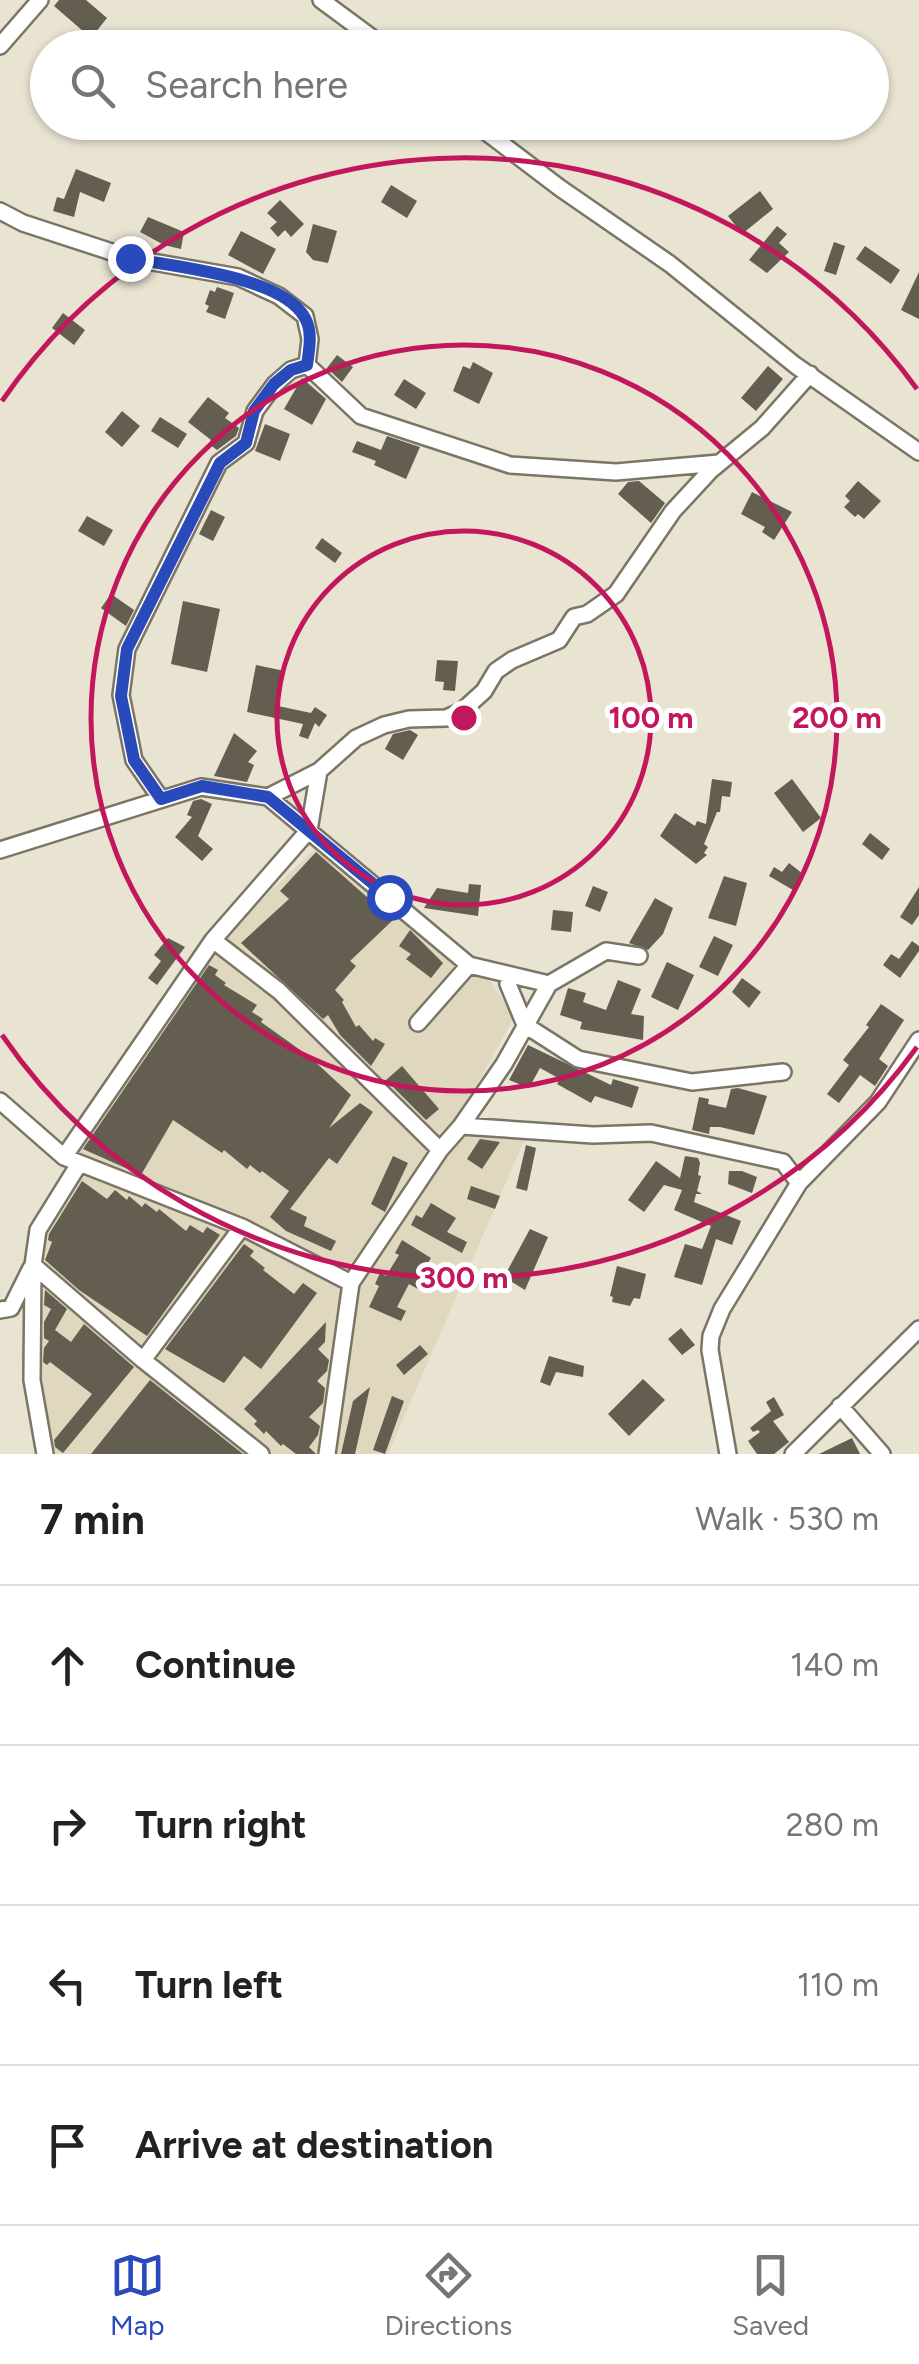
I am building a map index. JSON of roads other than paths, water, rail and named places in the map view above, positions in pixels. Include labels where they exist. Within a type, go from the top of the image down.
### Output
[{"type":"street","points":[[0,46],[40,0]]},
{"type":"street","points":[[321,0],[362,30]]},
{"type":"street","points":[[497,140],[670,264],[810,374],[919,452]]},
{"type":"street","points":[[0,211],[23,223],[130,258],[238,278],[267,290],[305,316],[310,339],[307,365]]},
{"type":"street","points":[[307,365],[361,416],[510,465],[616,472],[720,463]]},
{"type":"street","points":[[161,799],[134,760],[121,696],[127,649],[220,463],[246,443],[254,411],[274,384],[291,370],[307,365]]},
{"type":"street","points":[[268,797],[319,771],[356,738],[384,725],[408,719],[446,718],[462,711],[484,691],[496,671],[559,640],[574,616],[588,614],[616,594],[673,510],[762,428],[810,374]]},
{"type":"street","points":[[44,1454],[32,1380],[33,1264],[38,1230],[71,1160],[212,940],[309,830],[319,771]]},
{"type":"street","points":[[0,850],[202,786],[268,797],[468,965],[549,984]]},
{"type":"street","points":[[212,940],[279,991],[440,1150]]},
{"type":"street","points":[[327,1454],[351,1282],[504,1064],[549,984],[606,952],[639,956]]},
{"type":"street","points":[[418,1022],[468,965]]},
{"type":"street","points":[[508,984],[525,1025],[578,1058],[682,1080],[783,1072]]},
{"type":"street","points":[[728,1454],[710,1350],[722,1309],[799,1183],[878,1102],[919,1040]]},
{"type":"street","points":[[0,1101],[71,1160],[242,1227],[351,1282]]},
{"type":"street","points":[[461,1126],[593,1134],[651,1133],[783,1162],[799,1183]]},
{"type":"street","points":[[143,1360],[242,1227]]},
{"type":"street","points":[[0,1310],[12,1308],[33,1264]]},
{"type":"street","points":[[33,1264],[143,1360],[261,1454]]},
{"type":"street","points":[[793,1454],[919,1330]]},
{"type":"street","points":[[840,1406],[882,1454]]}]
